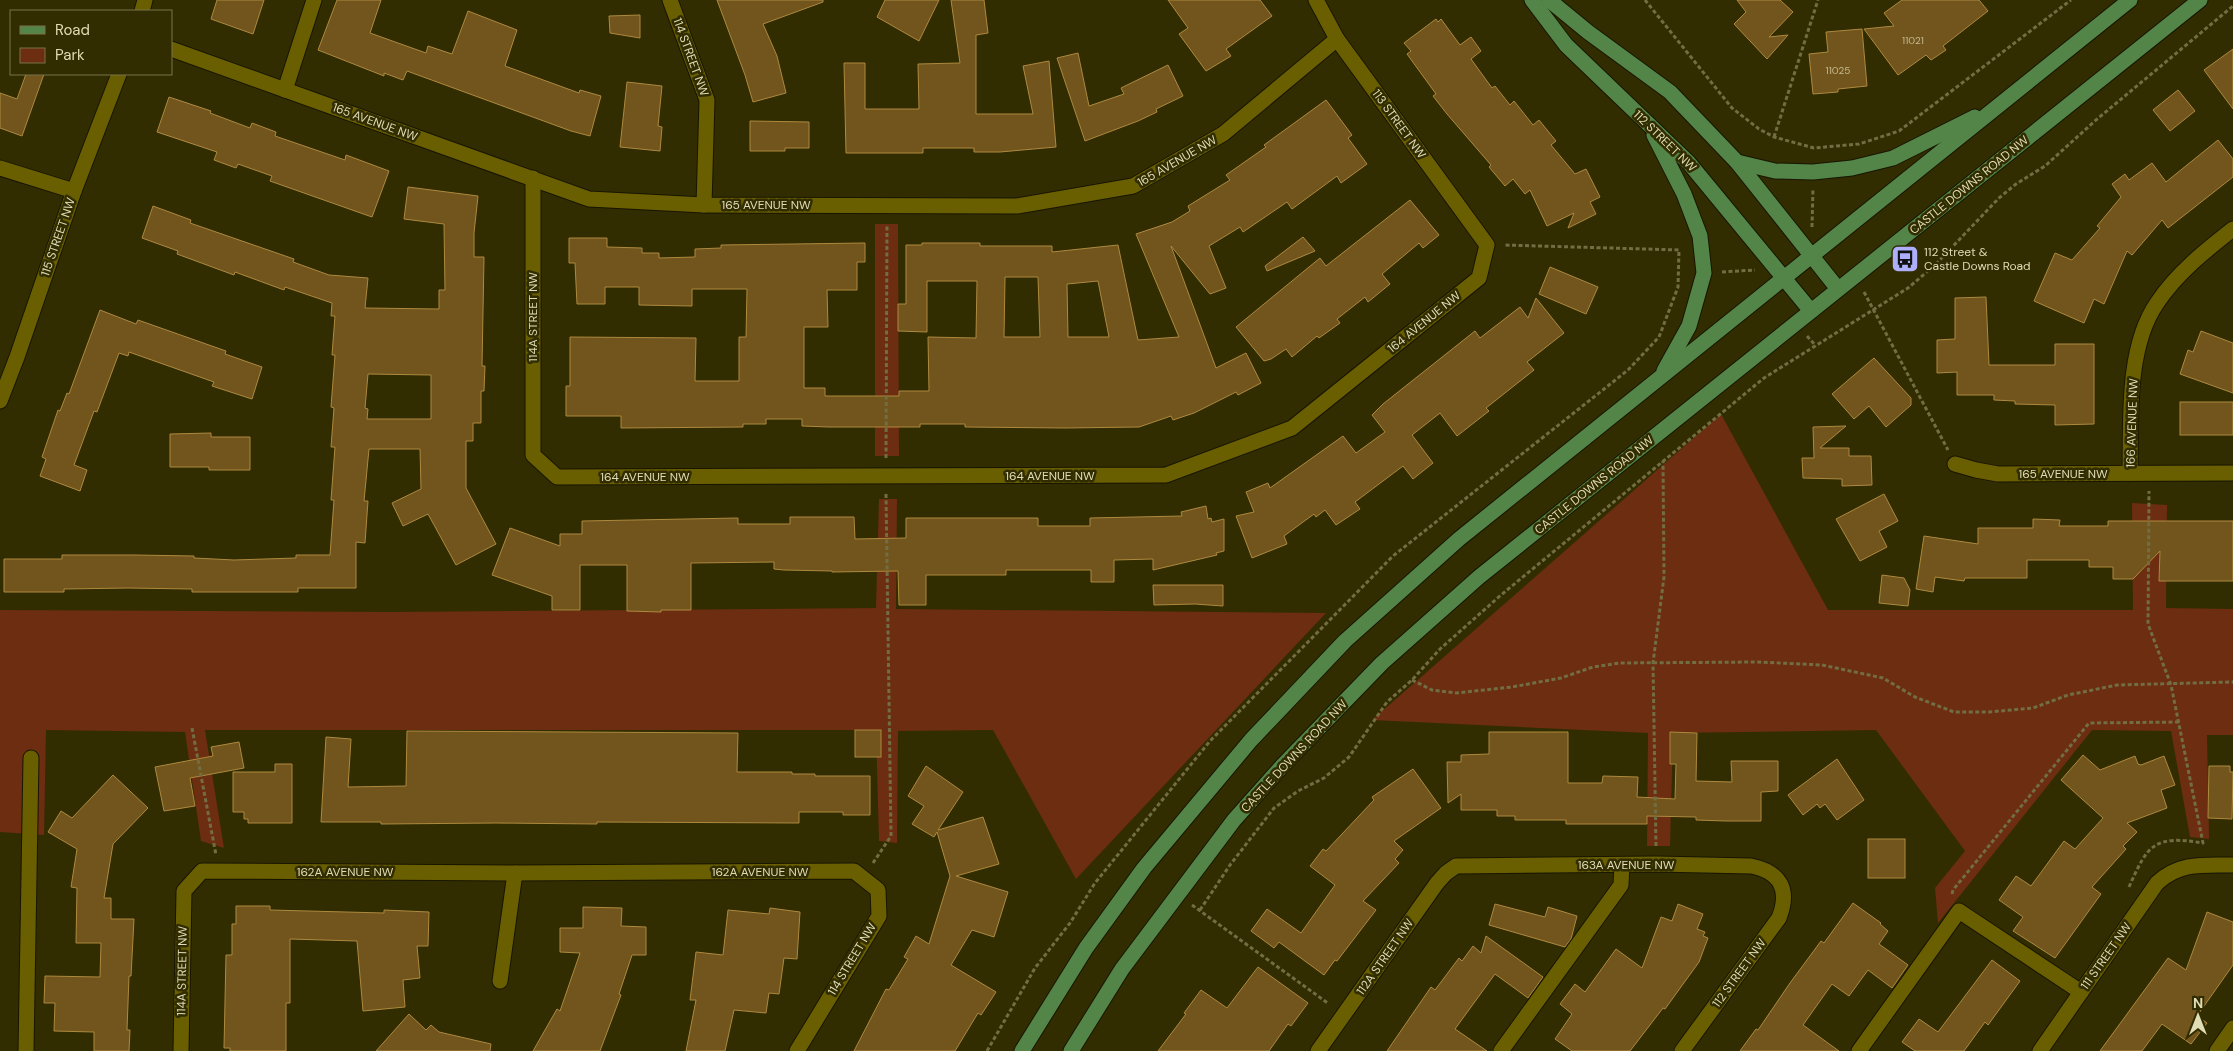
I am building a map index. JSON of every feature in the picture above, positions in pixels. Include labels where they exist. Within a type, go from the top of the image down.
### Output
[{"type":"main road","name":"112 STREET NW","points":[[1532,0],[1566,45],[1690,163],[1811,311]]},
{"type":"main road","points":[[1549,0],[1588,32],[1670,92],[1737,162],[1838,289]]},
{"type":"main road","points":[[1022,1051],[1086,948],[1144,868],[1251,740],[1345,641],[1459,539],[2130,0]]},
{"type":"main road","name":"CASTLE DOWNS ROAD NW","points":[[1071,1051],[1122,969],[1234,820],[1283,764],[1382,663],[1479,578],[2200,0]]},
{"type":"main road","points":[[1737,162],[1775,171],[1813,172],[1852,168],[1893,158],[2000,104]]},
{"type":"main road","points":[[1650,127],[1684,194],[1700,236],[1704,273],[1689,326],[1661,377]]},
{"type":"street","points":[[285,90],[314,0]]},
{"type":"street","name":"114 STREET NW","points":[[670,0],[706,100],[704,205]]},
{"type":"street","name":"113 STREET NW","points":[[1316,0],[1337,39],[1487,245]]},
{"type":"street","name":"165 AVENUE NW","points":[[172,49],[589,199],[704,205],[1017,206],[1133,186],[1223,134],[1337,39]]},
{"type":"street","name":"115 STREET NW","points":[[0,401],[74,191],[119,75]]},
{"type":"street","points":[[0,168],[74,191]]},
{"type":"street","name":"114A STREET NW","points":[[533,178],[533,455]]},
{"type":"street","name":"166 AVENUE NW","points":[[2130,473],[2131,384],[2142,336],[2156,304],[2172,283],[2196,259],[2233,229]]},
{"type":"street","name":"164 AVENUE NW","points":[[533,455],[557,477],[1166,475],[1292,428],[1479,278],[1487,245]]},
{"type":"street","name":"165 AVENUE NW","points":[[1955,464],[1998,474],[2233,473]]},
{"type":"street","points":[[26,1051],[31,758]]},
{"type":"street","name":"163A AVENUE NW","points":[[1456,866],[1656,864],[1751,866],[1763,868],[1777,878],[1785,891]]},
{"type":"street","points":[[1501,1051],[1621,885],[1622,865]]},
{"type":"street","name":"111 STREET NW","points":[[2040,1051],[2157,883],[2166,874],[2189,865],[2233,865]]},
{"type":"street","name":"112A STREET NW","points":[[1318,1051],[1437,883],[1456,866]]},
{"type":"street","name":"162A AVENUE NW","points":[[184,892],[202,871],[859,875]]},
{"type":"street","points":[[500,981],[515,873]]},
{"type":"street","name":"114 STREET NW","points":[[797,1051],[879,916],[878,890],[859,875]]},
{"type":"street","name":"112 STREET NW","points":[[1682,1051],[1779,918],[1784,906],[1785,891]]},
{"type":"street","name":"114A STREET NW","points":[[181,1051],[184,892]]},
{"type":"street","points":[[1859,1051],[1959,911],[2081,992]]},
{"type":"street","points":[[2217,1051],[2233,1028]]},
{"type":"path","points":[[1645,0],[1732,108],[1774,137],[1814,148],[1859,144],[1899,131],[2071,0]]},
{"type":"path","points":[[1774,137],[1818,0]]},
{"type":"path","points":[[1200,910],[1230,865],[1274,808],[1298,791],[1324,778],[1349,757],[1387,702],[1412,680],[1440,648],[1501,595],[1764,378],[1908,288],[1935,265],[1999,198],[2016,184],[2045,166],[2096,120],[2233,6]]},
{"type":"path","points":[[1806,232],[1812,228],[1813,183]]},
{"type":"path","points":[[859,875],[891,836],[886,476],[887,206]]},
{"type":"path","points":[[1487,245],[1679,250],[1679,272]]},
{"type":"path","points":[[1716,272],[1753,271],[1759,267]]},
{"type":"path","points":[[1861,287],[1955,464]]},
{"type":"path","points":[[1656,864],[1653,663],[1664,578],[1663,461]]},
{"type":"path","points":[[2137,869],[2151,847],[2159,843],[2183,840],[2203,843],[2171,685],[2148,624],[2149,473]]},
{"type":"path","points":[[1412,680],[1432,690],[1456,694],[1551,679],[1593,667],[1620,663],[1758,662],[1822,665],[1883,678],[1915,697],[1954,712],[1989,712],[2033,708],[2068,695],[2117,685],[2233,682]]},
{"type":"path","points":[[1959,911],[1950,902],[1953,890],[2089,723],[2180,722]]},
{"type":"path","points":[[192,728],[219,871]]},
{"type":"path","points":[[1188,903],[1345,1015]]},
{"type":"green space","points":[[875,224],[898,224],[899,456],[875,456]]},
{"type":"green space","points":[[1721,414],[1828,610],[2133,610],[2132,503],[2167,505],[2166,608],[2233,609],[2233,735],[2207,735],[2209,839],[2190,837],[2171,731],[2092,730],[1938,923],[1935,888],[1965,851],[1876,730],[1673,733],[1670,846],[1647,846],[1648,733],[1372,720]]},
{"type":"green space","points":[[879,499],[897,499],[896,609],[1326,613],[1076,879],[993,730],[898,731],[897,843],[879,841],[876,730],[205,730],[224,848],[201,841],[185,732],[46,730],[44,835],[0,832],[0,610],[391,612],[876,608]]},
{"type":"building","points":[[217,0],[264,0],[253,34],[211,19]]},
{"type":"building","points":[[337,0],[381,0],[370,33],[426,53],[428,46],[452,54],[468,11],[517,30],[505,66],[579,93],[580,90],[601,96],[590,136],[571,131],[407,71],[403,80],[384,73],[384,76],[318,50]]},
{"type":"building","points":[[717,0],[823,0],[823,2],[763,24],[777,56],[786,93],[753,102]]},
{"type":"building","points":[[885,0],[939,0],[919,41],[877,17]]},
{"type":"building","points":[[951,0],[984,0],[988,33],[976,35],[976,114],[1033,114],[1023,66],[1049,61],[1056,147],[1000,152],[974,152],[974,148],[923,148],[923,153],[846,153],[844,63],[865,63],[865,109],[919,109],[918,64],[960,63]]},
{"type":"building","points":[[1168,0],[1260,0],[1272,16],[1226,49],[1231,56],[1206,71],[1179,34],[1188,28]]},
{"type":"building","points":[[1737,0],[1780,0],[1793,12],[1769,37],[1788,35],[1767,59],[1734,24],[1746,12]]},
{"type":"building","points":[[1902,0],[1979,0],[1988,11],[1943,46],[1946,50],[1931,60],[1926,55],[1898,75],[1864,29],[1894,26],[1884,13]]},
{"type":"building","points":[[640,15],[640,38],[610,33],[609,16]]},
{"type":"building","points":[[1436,19],[1438,22],[1441,19],[1460,45],[1471,37],[1481,51],[1471,59],[1492,88],[1495,86],[1510,105],[1514,101],[1533,125],[1539,120],[1556,141],[1551,145],[1575,174],[1586,169],[1600,197],[1590,202],[1596,214],[1568,228],[1574,213],[1547,226],[1530,190],[1525,194],[1513,179],[1505,186],[1489,167],[1491,165],[1433,96],[1436,94],[1407,54],[1411,51],[1404,43]]},
{"type":"building","points":[[1862,29],[1867,86],[1838,89],[1838,92],[1813,94],[1809,54],[1828,52],[1826,32]]},
{"type":"building","points":[[2233,49],[2233,109],[2204,70]]},
{"type":"building","points":[[1078,53],[1089,106],[1124,94],[1121,88],[1168,65],[1183,96],[1156,109],[1157,112],[1138,121],[1085,141],[1057,58]]},
{"type":"building","points":[[26,75],[44,75],[22,136],[0,128],[0,93],[17,99]]},
{"type":"building","points":[[627,82],[662,86],[658,126],[662,127],[660,151],[620,147]]},
{"type":"building","points":[[2178,90],[2195,111],[2170,131],[2153,110]]},
{"type":"building","points":[[169,97],[211,111],[210,113],[250,128],[252,123],[276,132],[275,136],[345,160],[346,155],[389,171],[372,217],[270,181],[272,176],[238,164],[236,168],[214,160],[217,152],[157,132]]},
{"type":"building","points":[[1326,100],[1352,135],[1348,138],[1367,164],[1341,183],[1337,176],[1292,209],[1287,202],[1243,232],[1240,227],[1209,246],[1226,288],[1210,294],[1171,246],[1216,368],[1246,353],[1261,383],[1238,395],[1236,392],[1194,413],[1173,420],[1171,416],[1139,427],[1065,428],[965,427],[965,424],[920,424],[920,427],[829,427],[802,426],[802,419],[766,419],[766,424],[743,424],[743,427],[621,428],[621,416],[566,416],[566,386],[570,386],[570,337],[696,338],[695,381],[739,381],[739,337],[746,337],[747,289],[692,289],[692,306],[639,305],[639,287],[605,287],[605,304],[577,304],[575,263],[569,263],[569,238],[607,238],[607,247],[642,248],[642,253],[659,253],[659,258],[695,257],[695,249],[721,248],[721,245],[865,243],[865,262],[857,262],[857,290],[827,290],[828,327],[804,327],[804,388],[825,388],[825,396],[899,396],[899,391],[929,391],[928,337],[976,338],[977,281],[927,281],[927,332],[898,331],[898,304],[906,304],[906,245],[922,245],[922,243],[980,243],[980,246],[1052,246],[1052,252],[1118,245],[1138,340],[1179,337],[1136,234],[1172,222],[1190,211],[1188,206],[1230,180],[1226,175],[1266,147],[1264,145]],"holes":[[[1005,277],[1038,277],[1040,337],[1004,337]],[[1098,281],[1109,337],[1068,337],[1067,284]]]},
{"type":"building","points":[[750,121],[809,122],[809,148],[785,148],[785,151],[750,151]]},
{"type":"building","points":[[2218,140],[2233,159],[2233,177],[2168,228],[2162,220],[2132,255],[2127,251],[2104,304],[2094,299],[2084,323],[2034,301],[2055,253],[2072,260],[2100,228],[2097,226],[2121,197],[2112,184],[2125,174],[2129,180],[2152,163],[2166,182]]},
{"type":"building","points":[[408,187],[478,196],[474,233],[474,257],[484,257],[482,366],[485,366],[484,391],[481,391],[481,423],[473,423],[473,441],[466,441],[466,488],[496,544],[456,565],[428,514],[403,526],[392,503],[421,489],[420,449],[369,449],[364,501],[368,501],[365,543],[356,542],[356,588],[298,588],[298,592],[192,592],[192,589],[128,588],[64,589],[64,592],[4,592],[4,559],[62,559],[62,555],[134,555],[194,556],[194,558],[234,560],[296,558],[296,555],[330,555],[334,500],[331,500],[335,447],[331,447],[334,408],[331,407],[335,355],[332,355],[335,316],[331,316],[332,303],[285,287],[284,290],[235,272],[234,275],[177,254],[178,251],[142,238],[153,206],[191,220],[190,223],[294,259],[293,262],[329,275],[368,278],[365,308],[439,309],[439,290],[445,290],[444,224],[404,219]],"holes":[[[368,374],[431,375],[431,419],[367,419],[368,409],[365,408]]]},
{"type":"building","points":[[1410,200],[1439,235],[1423,248],[1419,243],[1382,274],[1390,284],[1368,302],[1365,297],[1337,319],[1340,323],[1319,338],[1317,336],[1292,357],[1286,349],[1271,359],[1264,361],[1236,327],[1320,258],[1326,266]]},
{"type":"building","points":[[1303,237],[1315,251],[1267,271],[1265,266]]},
{"type":"building","points":[[1550,267],[1598,287],[1586,314],[1539,294]]},
{"type":"building","points":[[1986,297],[1989,365],[2055,365],[2055,344],[2094,344],[2094,424],[2055,425],[2055,405],[2015,404],[2015,401],[1994,400],[1994,395],[1957,395],[1957,372],[1937,373],[1937,340],[1955,339],[1955,298]]},
{"type":"building","points":[[1536,298],[1564,333],[1527,362],[1534,370],[1486,408],[1489,411],[1457,436],[1440,413],[1412,435],[1433,463],[1413,479],[1403,466],[1355,502],[1360,509],[1336,525],[1325,510],[1316,517],[1314,514],[1284,536],[1287,544],[1252,558],[1236,516],[1254,512],[1246,492],[1268,483],[1270,488],[1343,436],[1356,453],[1385,432],[1372,415],[1383,404],[1475,331],[1480,338],[1520,307],[1528,318]]},
{"type":"building","points":[[100,310],[136,324],[138,320],[226,351],[225,354],[262,367],[252,399],[212,386],[214,382],[129,352],[128,356],[119,353],[97,412],[94,411],[74,465],[87,470],[80,491],[40,476],[46,459],[42,457],[58,410],[60,411],[67,393],[69,394]]},
{"type":"building","points":[[2201,331],[2233,343],[2233,393],[2180,374],[2188,350],[2193,352]]},
{"type":"building","points":[[1874,358],[1911,398],[1911,405],[1886,427],[1869,406],[1854,419],[1832,394]]},
{"type":"building","points":[[2180,402],[2233,402],[2233,435],[2180,435]]},
{"type":"building","points":[[1846,426],[1820,448],[1849,448],[1849,456],[1871,456],[1872,485],[1842,486],[1842,479],[1803,478],[1802,458],[1814,458],[1813,427]]},
{"type":"building","points":[[211,433],[211,437],[250,437],[250,470],[209,470],[209,467],[170,467],[170,434]]},
{"type":"building","points":[[1884,494],[1898,521],[1879,531],[1887,547],[1860,561],[1836,519]]},
{"type":"building","points":[[1206,506],[1208,519],[1211,518],[1212,522],[1224,519],[1224,551],[1216,553],[1217,555],[1153,570],[1153,559],[1114,560],[1114,582],[1091,582],[1091,570],[1006,570],[1006,575],[926,575],[926,605],[899,605],[898,571],[832,572],[784,570],[774,569],[774,562],[691,563],[691,610],[661,610],[661,612],[627,611],[627,565],[580,565],[580,610],[552,610],[552,596],[492,575],[510,528],[560,546],[560,534],[582,534],[582,521],[738,518],[738,524],[790,524],[790,517],[854,517],[855,539],[906,538],[906,518],[1038,518],[1038,526],[1090,526],[1090,518],[1182,516],[1181,512]]},
{"type":"building","points":[[2033,519],[2060,520],[2059,526],[2108,526],[2108,521],[2233,521],[2233,581],[2159,581],[2160,551],[2133,579],[2113,579],[2113,567],[2089,567],[2089,560],[2027,560],[2027,578],[1965,578],[1964,581],[1935,577],[1933,592],[1916,589],[1924,536],[1978,544],[1978,528],[2033,528]]},
{"type":"building","points":[[1882,575],[1904,578],[1910,590],[1908,606],[1879,603]]},
{"type":"building","points":[[1153,585],[1223,585],[1223,606],[1195,604],[1154,605]]},
{"type":"building","points":[[855,730],[881,730],[881,757],[855,757]]},
{"type":"building","points":[[407,731],[738,733],[737,772],[792,772],[792,774],[815,774],[815,776],[870,776],[870,815],[843,815],[843,812],[799,812],[799,823],[381,824],[381,822],[321,822],[326,737],[351,739],[348,787],[406,786]]},
{"type":"building","points":[[1489,732],[1568,732],[1568,783],[1602,783],[1603,776],[1638,777],[1637,797],[1675,799],[1676,764],[1670,764],[1670,732],[1697,733],[1696,781],[1732,782],[1731,761],[1778,761],[1778,791],[1761,792],[1761,821],[1696,820],[1696,817],[1647,816],[1647,824],[1566,824],[1566,820],[1515,820],[1515,816],[1497,816],[1497,810],[1461,810],[1461,794],[1448,803],[1447,762],[1461,762],[1461,755],[1489,754]]},
{"type":"building","points":[[239,742],[244,768],[190,778],[195,806],[164,811],[155,767],[213,756],[211,747]]},
{"type":"building","points":[[2083,755],[2100,770],[2135,756],[2138,764],[2141,765],[2164,756],[2175,785],[2161,790],[2167,808],[2127,823],[2137,832],[2123,846],[2126,849],[2092,887],[2101,894],[2055,958],[2013,931],[2023,917],[1999,900],[2016,876],[2031,886],[2064,841],[2075,849],[2103,818],[2061,780]]},
{"type":"building","points":[[1837,759],[1864,800],[1837,820],[1825,804],[1820,808],[1817,804],[1803,815],[1788,795]]},
{"type":"building","points":[[275,764],[292,764],[292,823],[248,823],[248,819],[244,819],[244,812],[233,812],[233,772],[275,772]]},
{"type":"building","points":[[926,766],[963,792],[938,830],[983,817],[999,864],[956,876],[1008,892],[994,937],[972,930],[951,965],[996,992],[981,1015],[978,1013],[955,1051],[854,1051],[886,989],[889,990],[908,959],[904,957],[916,936],[929,944],[950,876],[937,832],[934,837],[912,824],[924,806],[908,796]]},
{"type":"building","points":[[2209,766],[2230,766],[2230,772],[2233,772],[2232,819],[2208,818]]},
{"type":"building","points":[[1413,769],[1441,808],[1394,841],[1403,850],[1395,859],[1399,863],[1363,901],[1376,910],[1324,975],[1279,942],[1274,948],[1251,931],[1267,909],[1301,933],[1335,885],[1310,866],[1323,849],[1326,851],[1374,800],[1372,797]]},
{"type":"building","points":[[113,775],[148,808],[113,844],[104,898],[111,898],[111,919],[134,919],[131,976],[129,976],[127,1030],[130,1030],[129,1051],[94,1051],[94,1032],[54,1031],[55,1003],[44,1003],[45,976],[100,977],[101,943],[76,943],[77,888],[71,887],[77,849],[48,832],[61,811],[72,818]]},
{"type":"building","points":[[1868,839],[1905,839],[1905,878],[1868,878]]},
{"type":"building","points":[[1853,903],[1881,923],[1888,931],[1879,944],[1908,965],[1892,988],[1868,970],[1849,996],[1832,984],[1803,1025],[1839,1051],[1740,1051],[1756,1029],[1758,1030],[1821,941],[1824,943]]},
{"type":"building","points":[[1495,904],[1545,917],[1548,907],[1577,916],[1571,939],[1565,947],[1489,925]]},
{"type":"building","points":[[1678,904],[1703,914],[1697,929],[1705,932],[1703,936],[1708,938],[1699,962],[1665,1009],[1663,1008],[1630,1051],[1572,1051],[1555,1039],[1572,1014],[1560,1004],[1575,984],[1585,992],[1616,949],[1642,968],[1661,917],[1672,921]]},
{"type":"building","points":[[236,906],[270,906],[270,910],[384,913],[384,910],[429,912],[428,946],[417,946],[420,978],[403,980],[405,1007],[363,1011],[357,941],[290,939],[290,1003],[286,1003],[286,1051],[230,1051],[230,1048],[224,1048],[226,955],[232,955],[232,924],[236,924]]},
{"type":"building","points":[[583,907],[622,908],[621,926],[646,927],[646,955],[632,955],[619,994],[621,995],[600,1051],[533,1051],[557,1009],[560,1011],[580,953],[560,952],[560,928],[583,928]]},
{"type":"building","points":[[770,908],[800,912],[797,959],[784,958],[779,994],[769,993],[766,1013],[734,1010],[725,1051],[686,1051],[696,1000],[690,1000],[696,952],[723,955],[728,910],[769,914]]},
{"type":"building","points":[[2207,912],[2233,922],[2233,965],[2197,1016],[2207,1023],[2191,1044],[2162,1024],[2142,1051],[2100,1051],[2168,958],[2186,970]]},
{"type":"building","points":[[1486,936],[1543,977],[1528,998],[1495,974],[1455,1029],[1487,1051],[1387,1051],[1431,987],[1435,990],[1459,958],[1462,961],[1473,946],[1481,953]]},
{"type":"building","points":[[1992,960],[2020,981],[1988,1025],[1985,1022],[1964,1051],[1915,1051],[1902,1042],[1919,1019],[1938,1032]]},
{"type":"building","points":[[1258,967],[1308,1003],[1291,1026],[1288,1024],[1269,1051],[1158,1051],[1186,1014],[1184,1013],[1201,990],[1227,1008]]},
{"type":"building","points":[[409,1014],[426,1030],[431,1025],[439,1032],[491,1044],[490,1051],[376,1051]]},
{"type":"place","name":"112 Street & Castle Downs Road","points":[[1905,259]]}]
